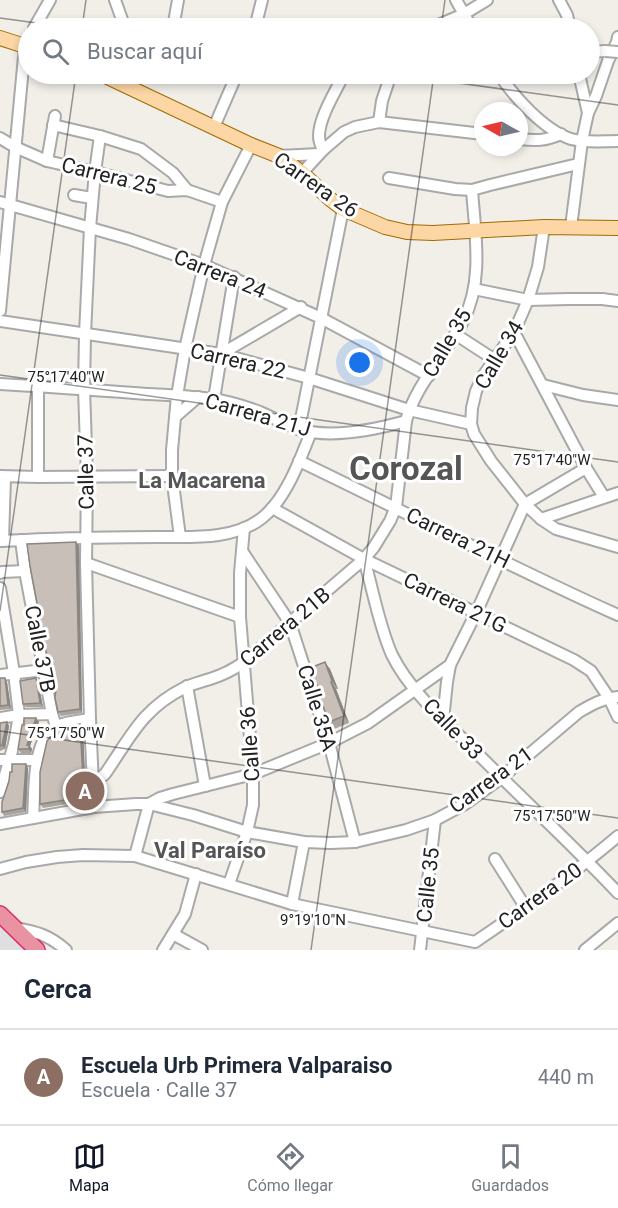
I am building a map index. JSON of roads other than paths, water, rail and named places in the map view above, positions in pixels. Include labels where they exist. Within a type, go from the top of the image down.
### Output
[{"type":"highway","points":[[4,920],[37,950]]},
{"type":"main road","points":[[0,38],[18,42]]},
{"type":"main road","name":"Carrera 26","points":[[122,84],[279,156],[343,209],[385,227],[407,232],[433,233],[544,227],[618,228]]},
{"type":"street","points":[[40,18],[50,0]]},
{"type":"street","points":[[115,0],[121,18]]},
{"type":"street","points":[[175,18],[178,0]]},
{"type":"street","points":[[257,18],[262,0]]},
{"type":"street","points":[[456,0],[466,18]]},
{"type":"street","points":[[455,18],[487,0]]},
{"type":"street","points":[[559,0],[568,18]]},
{"type":"street","points":[[571,227],[578,164],[588,113],[618,37]]},
{"type":"street","points":[[600,51],[618,52]]},
{"type":"street","points":[[0,311],[5,203],[15,147],[22,84]]},
{"type":"street","points":[[214,128],[233,84]]},
{"type":"street","points":[[321,152],[318,138],[320,129],[339,84]]},
{"type":"street","points":[[379,122],[388,84]]},
{"type":"street","points":[[505,84],[530,111],[561,134],[582,141],[618,141]]},
{"type":"street","points":[[581,84],[588,113]]},
{"type":"street","points":[[47,161],[54,121],[141,149],[173,173],[187,190]]},
{"type":"street","points":[[303,174],[321,152],[344,132],[355,127],[379,122],[474,134]]},
{"type":"street","points":[[528,140],[541,141],[561,134]]},
{"type":"street","name":"Calle 37","points":[[94,807],[90,719],[84,388],[90,228],[100,136]]},
{"type":"street","name":"Carrera 25","points":[[0,138],[47,161],[168,191],[187,190],[222,202]]},
{"type":"street","points":[[180,537],[172,476],[172,450],[177,396],[185,349],[204,265],[222,202],[251,145]]},
{"type":"street","points":[[279,156],[321,152]]},
{"type":"street","points":[[389,178],[472,190],[578,164]]},
{"type":"street","name":"Calle 35","points":[[408,415],[416,396],[469,307],[474,289],[477,255],[472,190]]},
{"type":"street","points":[[74,195],[92,198]]},
{"type":"street","name":"Carrera 24","points":[[5,203],[129,239],[234,277],[321,318],[429,376]]},
{"type":"street","points":[[299,429],[343,209]]},
{"type":"street","name":"Calle 34","points":[[471,424],[476,391],[483,376],[514,332],[528,300],[538,267],[544,227]]},
{"type":"street","points":[[214,399],[234,277]]},
{"type":"street","points":[[474,289],[528,300],[568,298],[618,301]]},
{"type":"street","points":[[222,354],[301,308]]},
{"type":"street","name":"Carrera 22","points":[[0,321],[222,354],[309,378],[408,415],[471,424]]},
{"type":"street","points":[[514,332],[586,468],[604,497]]},
{"type":"street","points":[[455,334],[495,360]]},
{"type":"street","name":"Carrera 21J","points":[[0,384],[84,388],[214,399],[259,412],[311,432],[343,433],[384,427],[408,415]]},
{"type":"street","points":[[543,385],[583,395],[618,400]]},
{"type":"street","points":[[38,386],[38,477]]},
{"type":"street","points":[[175,417],[198,397]]},
{"type":"street","name":"Carrera 21B","points":[[93,781],[105,774],[129,736],[149,712],[187,686],[222,675],[244,662],[364,559],[382,535],[396,507],[408,415]]},
{"type":"street","points":[[471,424],[481,447],[525,504],[541,519],[556,529],[618,547]]},
{"type":"street","points":[[172,476],[2,477],[2,541],[180,537],[215,535],[244,528],[262,518],[272,508],[287,486],[311,432]]},
{"type":"street","name":"Carrera 21H","points":[[299,461],[618,615]]},
{"type":"street","points":[[443,720],[450,665],[525,504],[586,468]]},
{"type":"street","points":[[541,519],[618,493]]},
{"type":"street","name":"Carrera 21G","points":[[272,508],[364,559],[574,660],[591,671],[613,697],[618,717]]},
{"type":"street","name":"Calle 36","points":[[230,884],[253,805],[253,774],[240,617],[240,573],[244,528]]},
{"type":"street","name":"Calle 37B","points":[[21,540],[25,571],[56,726]]},
{"type":"street","name":"Calle 35A","points":[[242,551],[290,623],[329,743],[355,842]]},
{"type":"street","name":"Calle 33","points":[[364,559],[386,639],[402,672],[415,690],[618,893]]},
{"type":"street","points":[[87,563],[240,617]]},
{"type":"street","points":[[0,573],[25,571]]},
{"type":"street","name":"Calle 37B","points":[[0,588],[19,715],[16,734],[5,760],[0,792]]},
{"type":"street","points":[[135,856],[149,804],[166,796],[253,774],[329,743],[368,723],[450,665]]},
{"type":"street","points":[[0,675],[44,670]]},
{"type":"street","points":[[187,686],[205,786]]},
{"type":"street","name":"Carrera 21","points":[[0,824],[94,807],[149,804],[247,832],[304,842],[355,842],[435,820],[465,804],[501,778],[579,712],[613,697]]},
{"type":"street","points":[[0,718],[52,714]]},
{"type":"street","points":[[33,818],[37,760],[44,738],[56,726],[90,719]]},
{"type":"street","points":[[5,760],[37,760]]},
{"type":"street","name":"Calle 35","points":[[420,950],[435,820]]},
{"type":"street","name":"Carrera 20","points":[[0,869],[57,857],[135,856],[292,904],[423,931],[478,946],[618,836]]},
{"type":"street","points":[[292,904],[304,842]]},
{"type":"street","points":[[495,860],[526,908]]},
{"type":"street","points":[[163,950],[184,914],[196,874]]},
{"type":"street","points":[[4,920],[46,935],[66,950]]},
{"type":"street","points":[[592,948],[618,923]]},
{"type":"street","points":[[173,934],[202,950]]},
{"type":"place","name":"Escuela Urb Primera Valparaiso","points":[[85,791]]},
{"type":"district","name":"Corozal","points":[[406,468]]},
{"type":"district","name":"La Macarena","points":[[202,480]]},
{"type":"district","name":"Val Paraíso","points":[[210,850]]}]
